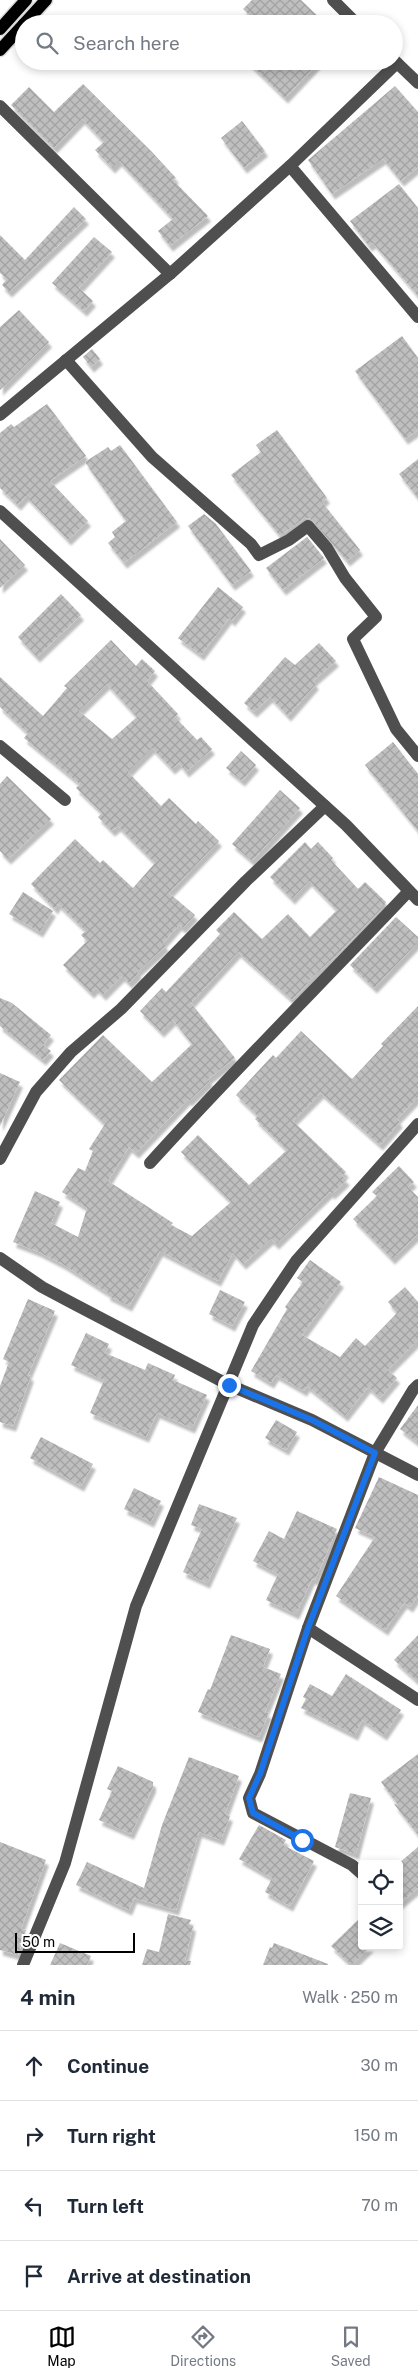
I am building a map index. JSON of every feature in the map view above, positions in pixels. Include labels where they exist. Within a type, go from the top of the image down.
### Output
[{"type":"main road","points":[[0,29],[26,0]]},
{"type":"main road","points":[[32,15],[46,0]]},
{"type":"main road","points":[[0,50],[15,34]]},
{"type":"street","points":[[333,0],[349,15]]},
{"type":"street","points":[[403,68],[418,83]]},
{"type":"street","points":[[0,415],[170,274],[290,166],[387,70]]},
{"type":"street","points":[[0,106],[170,274]]},
{"type":"street","points":[[290,166],[418,317]]},
{"type":"street","points":[[66,360],[152,457],[251,544],[259,555],[288,540],[308,526],[327,548],[345,578],[376,618],[353,639],[396,729],[418,756]]},
{"type":"street","points":[[0,511],[325,806],[414,895],[338,967],[220,1085],[150,1163]]},
{"type":"street","points":[[0,746],[65,800]]},
{"type":"street","points":[[0,1159],[36,1092],[71,1052],[121,1009],[239,888],[325,806]]},
{"type":"street","points":[[23,1965],[65,1863],[136,1606],[253,1325],[296,1261],[418,1124]]},
{"type":"street","points":[[0,1258],[42,1287],[229,1385],[312,1420],[418,1475]]},
{"type":"street","points":[[358,1870],[352,1865],[253,1813],[249,1798],[260,1774],[308,1628],[375,1453],[413,1390],[418,1385]]},
{"type":"street","points":[[308,1628],[418,1700]]},
{"type":"building","points":[[252,0],[301,0],[317,15],[249,15],[243,9]]},
{"type":"building","points":[[256,70],[311,70],[285,98]]},
{"type":"building","points":[[83,84],[151,151],[176,178],[173,180],[208,216],[170,246],[158,231],[173,219],[119,161],[112,168],[95,150],[104,142],[82,119],[54,148],[11,105],[29,87],[54,112]]},
{"type":"building","points":[[395,86],[418,112],[418,167],[401,181],[383,159],[332,194],[308,160]]},
{"type":"building","points":[[242,121],[265,151],[244,168],[221,138]]},
{"type":"building","points":[[399,184],[418,208],[418,296],[373,243],[369,246],[350,221]]},
{"type":"building","points":[[74,207],[86,219],[9,292],[2,285],[7,279],[0,273],[0,235],[25,260]]},
{"type":"building","points":[[94,237],[112,252],[79,288],[93,301],[84,311],[52,283]]},
{"type":"building","points":[[19,310],[49,342],[0,390],[0,327]]},
{"type":"building","points":[[402,336],[418,358],[418,430],[405,439],[355,371]]},
{"type":"building","points":[[92,349],[100,359],[91,367],[83,357]]},
{"type":"building","points":[[47,404],[86,456],[50,481],[88,521],[68,540],[26,496],[18,505],[0,488],[0,433],[11,424],[14,427]]},
{"type":"building","points":[[277,430],[327,498],[322,502],[360,550],[347,561],[310,518],[303,519],[280,536],[231,475],[261,452],[256,445]]},
{"type":"building","points":[[120,445],[177,522],[124,563],[108,543],[115,537],[112,532],[126,521],[85,462],[108,447],[111,451]]},
{"type":"building","points":[[418,459],[418,498],[399,474]]},
{"type":"building","points":[[204,514],[216,524],[251,571],[232,585],[188,526]]},
{"type":"building","points":[[307,537],[324,558],[283,590],[266,568]]},
{"type":"building","points":[[0,539],[25,565],[0,588]]},
{"type":"building","points":[[218,587],[243,607],[232,621],[229,618],[201,655],[178,638]]},
{"type":"building","points":[[61,594],[81,615],[37,657],[18,637]]},
{"type":"building","points":[[111,640],[136,666],[142,659],[155,671],[147,681],[178,714],[175,717],[197,740],[201,737],[212,749],[186,772],[179,763],[172,769],[152,748],[128,772],[161,806],[169,798],[196,824],[198,821],[219,841],[169,893],[195,915],[183,928],[179,925],[163,943],[166,946],[137,972],[139,973],[129,983],[122,976],[103,995],[96,988],[91,993],[63,965],[87,941],[81,935],[86,931],[58,904],[55,909],[31,884],[75,839],[100,863],[103,860],[133,888],[155,863],[118,826],[112,831],[98,817],[102,813],[76,788],[80,784],[24,738],[28,733],[0,707],[0,677],[43,716],[67,688],[64,686]],"holes":[[[107,684],[137,717],[112,739],[79,711]]]},
{"type":"building","points":[[319,643],[336,661],[313,681],[316,684],[288,716],[270,697],[254,712],[244,703],[285,657],[295,665]]},
{"type":"building","points":[[393,742],[418,774],[418,831],[365,765]]},
{"type":"building","points":[[241,751],[256,765],[242,781],[226,768]]},
{"type":"building","points":[[7,776],[51,819],[8,859],[0,851],[0,784]]},
{"type":"building","points":[[280,790],[300,808],[252,861],[232,844]]},
{"type":"building","points":[[305,842],[311,849],[318,842],[333,858],[331,860],[358,889],[365,882],[386,902],[384,906],[338,954],[307,982],[292,1000],[238,952],[191,1003],[235,1058],[208,1079],[210,1081],[189,1101],[188,1099],[136,1153],[129,1147],[108,1181],[173,1223],[171,1225],[192,1236],[231,1202],[181,1152],[198,1135],[249,1185],[287,1150],[255,1119],[258,1116],[236,1095],[273,1055],[276,1058],[301,1031],[352,1079],[383,1046],[381,1044],[418,1006],[418,1097],[397,1119],[400,1122],[380,1145],[321,1093],[293,1121],[346,1172],[342,1176],[347,1180],[332,1194],[330,1192],[276,1244],[271,1239],[243,1264],[233,1253],[218,1281],[160,1251],[129,1306],[107,1295],[108,1293],[64,1265],[39,1252],[13,1242],[35,1191],[60,1202],[51,1223],[78,1237],[87,1208],[62,1192],[78,1168],[85,1171],[93,1151],[89,1149],[105,1124],[59,1080],[103,1035],[152,1082],[192,1044],[173,1020],[161,1032],[140,1011],[162,988],[166,992],[220,934],[216,930],[234,912],[262,939],[288,914],[310,937],[337,910],[309,881],[292,899],[270,877]]},
{"type":"building","points":[[23,892],[53,911],[40,932],[9,914]]},
{"type":"building","points":[[396,917],[418,937],[418,942],[374,988],[350,965]]},
{"type":"building","points":[[0,998],[12,1003],[51,1035],[43,1045],[51,1051],[43,1060],[0,1026]]},
{"type":"building","points":[[0,1073],[20,1082],[0,1126]]},
{"type":"building","points":[[399,1166],[414,1182],[408,1187],[418,1197],[418,1234],[392,1259],[353,1219],[377,1196],[372,1192]]},
{"type":"building","points":[[310,1260],[341,1282],[302,1335],[340,1357],[356,1338],[365,1346],[397,1313],[388,1302],[405,1287],[418,1302],[418,1340],[388,1370],[397,1378],[380,1398],[368,1387],[345,1416],[307,1386],[304,1391],[276,1375],[271,1383],[251,1371],[287,1309],[285,1307],[303,1282],[297,1278]]},
{"type":"building","points":[[220,1290],[245,1302],[232,1326],[209,1314]]},
{"type":"building","points":[[28,1299],[55,1311],[28,1375],[31,1376],[13,1426],[0,1422],[0,1386],[9,1362],[3,1359]]},
{"type":"building","points":[[86,1333],[109,1344],[105,1353],[145,1370],[148,1363],[175,1375],[173,1380],[207,1395],[192,1428],[157,1413],[146,1437],[90,1413],[104,1380],[71,1365]]},
{"type":"building","points":[[418,1405],[418,1443],[400,1429]]},
{"type":"building","points":[[276,1420],[297,1432],[286,1450],[265,1438]]},
{"type":"building","points":[[41,1437],[93,1464],[81,1486],[30,1458]]},
{"type":"building","points":[[379,1477],[418,1495],[418,1595],[410,1607],[404,1603],[385,1630],[336,1596],[375,1537],[355,1528]]},
{"type":"building","points":[[134,1488],[161,1501],[151,1522],[124,1509]]},
{"type":"building","points":[[199,1504],[237,1518],[207,1583],[183,1572],[202,1529],[191,1525]]},
{"type":"building","points":[[297,1511],[337,1529],[315,1580],[312,1579],[296,1614],[266,1600],[278,1574],[253,1561],[269,1531],[284,1539]]},
{"type":"building","points":[[231,1635],[270,1649],[263,1667],[281,1674],[265,1712],[269,1713],[259,1737],[198,1712],[208,1689],[210,1690]]},
{"type":"building","points":[[418,1635],[418,1682],[394,1660]]},
{"type":"building","points":[[346,1674],[401,1710],[384,1735],[362,1720],[355,1735],[301,1708],[306,1699],[303,1697],[310,1684],[332,1696]]},
{"type":"building","points":[[418,1754],[418,1835],[394,1804],[398,1805],[381,1782]]},
{"type":"building","points":[[189,1757],[239,1776],[225,1814],[230,1816],[221,1840],[199,1832],[176,1910],[134,1898],[129,1910],[76,1885],[87,1862],[144,1888],[162,1825]]},
{"type":"building","points":[[118,1766],[153,1782],[153,1787],[131,1834],[99,1820],[112,1791],[107,1789]]},
{"type":"building","points":[[350,1793],[371,1798],[356,1854],[335,1847]]},
{"type":"building","points":[[259,1825],[286,1840],[283,1845],[314,1861],[290,1906],[265,1892],[272,1878],[239,1859]]},
{"type":"building","points":[[0,1842],[46,1860],[21,1929],[26,1930],[18,1955],[0,1950]]},
{"type":"building","points":[[418,1847],[418,1888],[403,1901],[403,1860]]},
{"type":"building","points":[[168,1914],[191,1920],[189,1924],[193,1926],[185,1960],[191,1961],[190,1965],[142,1965],[147,1949],[159,1952]]},
{"type":"building","points":[[358,1920],[358,1950],[367,1950],[354,1963],[349,1963],[331,1946]]},
{"type":"building","points":[[60,1943],[91,1956],[87,1965],[50,1965]]},
{"type":"building","points":[[274,1943],[328,1965],[263,1965],[270,1947],[272,1948]]},
{"type":"route","points":[[229,1385],[312,1420],[375,1453],[308,1628],[260,1774],[249,1798],[253,1813],[302,1840]]}]
